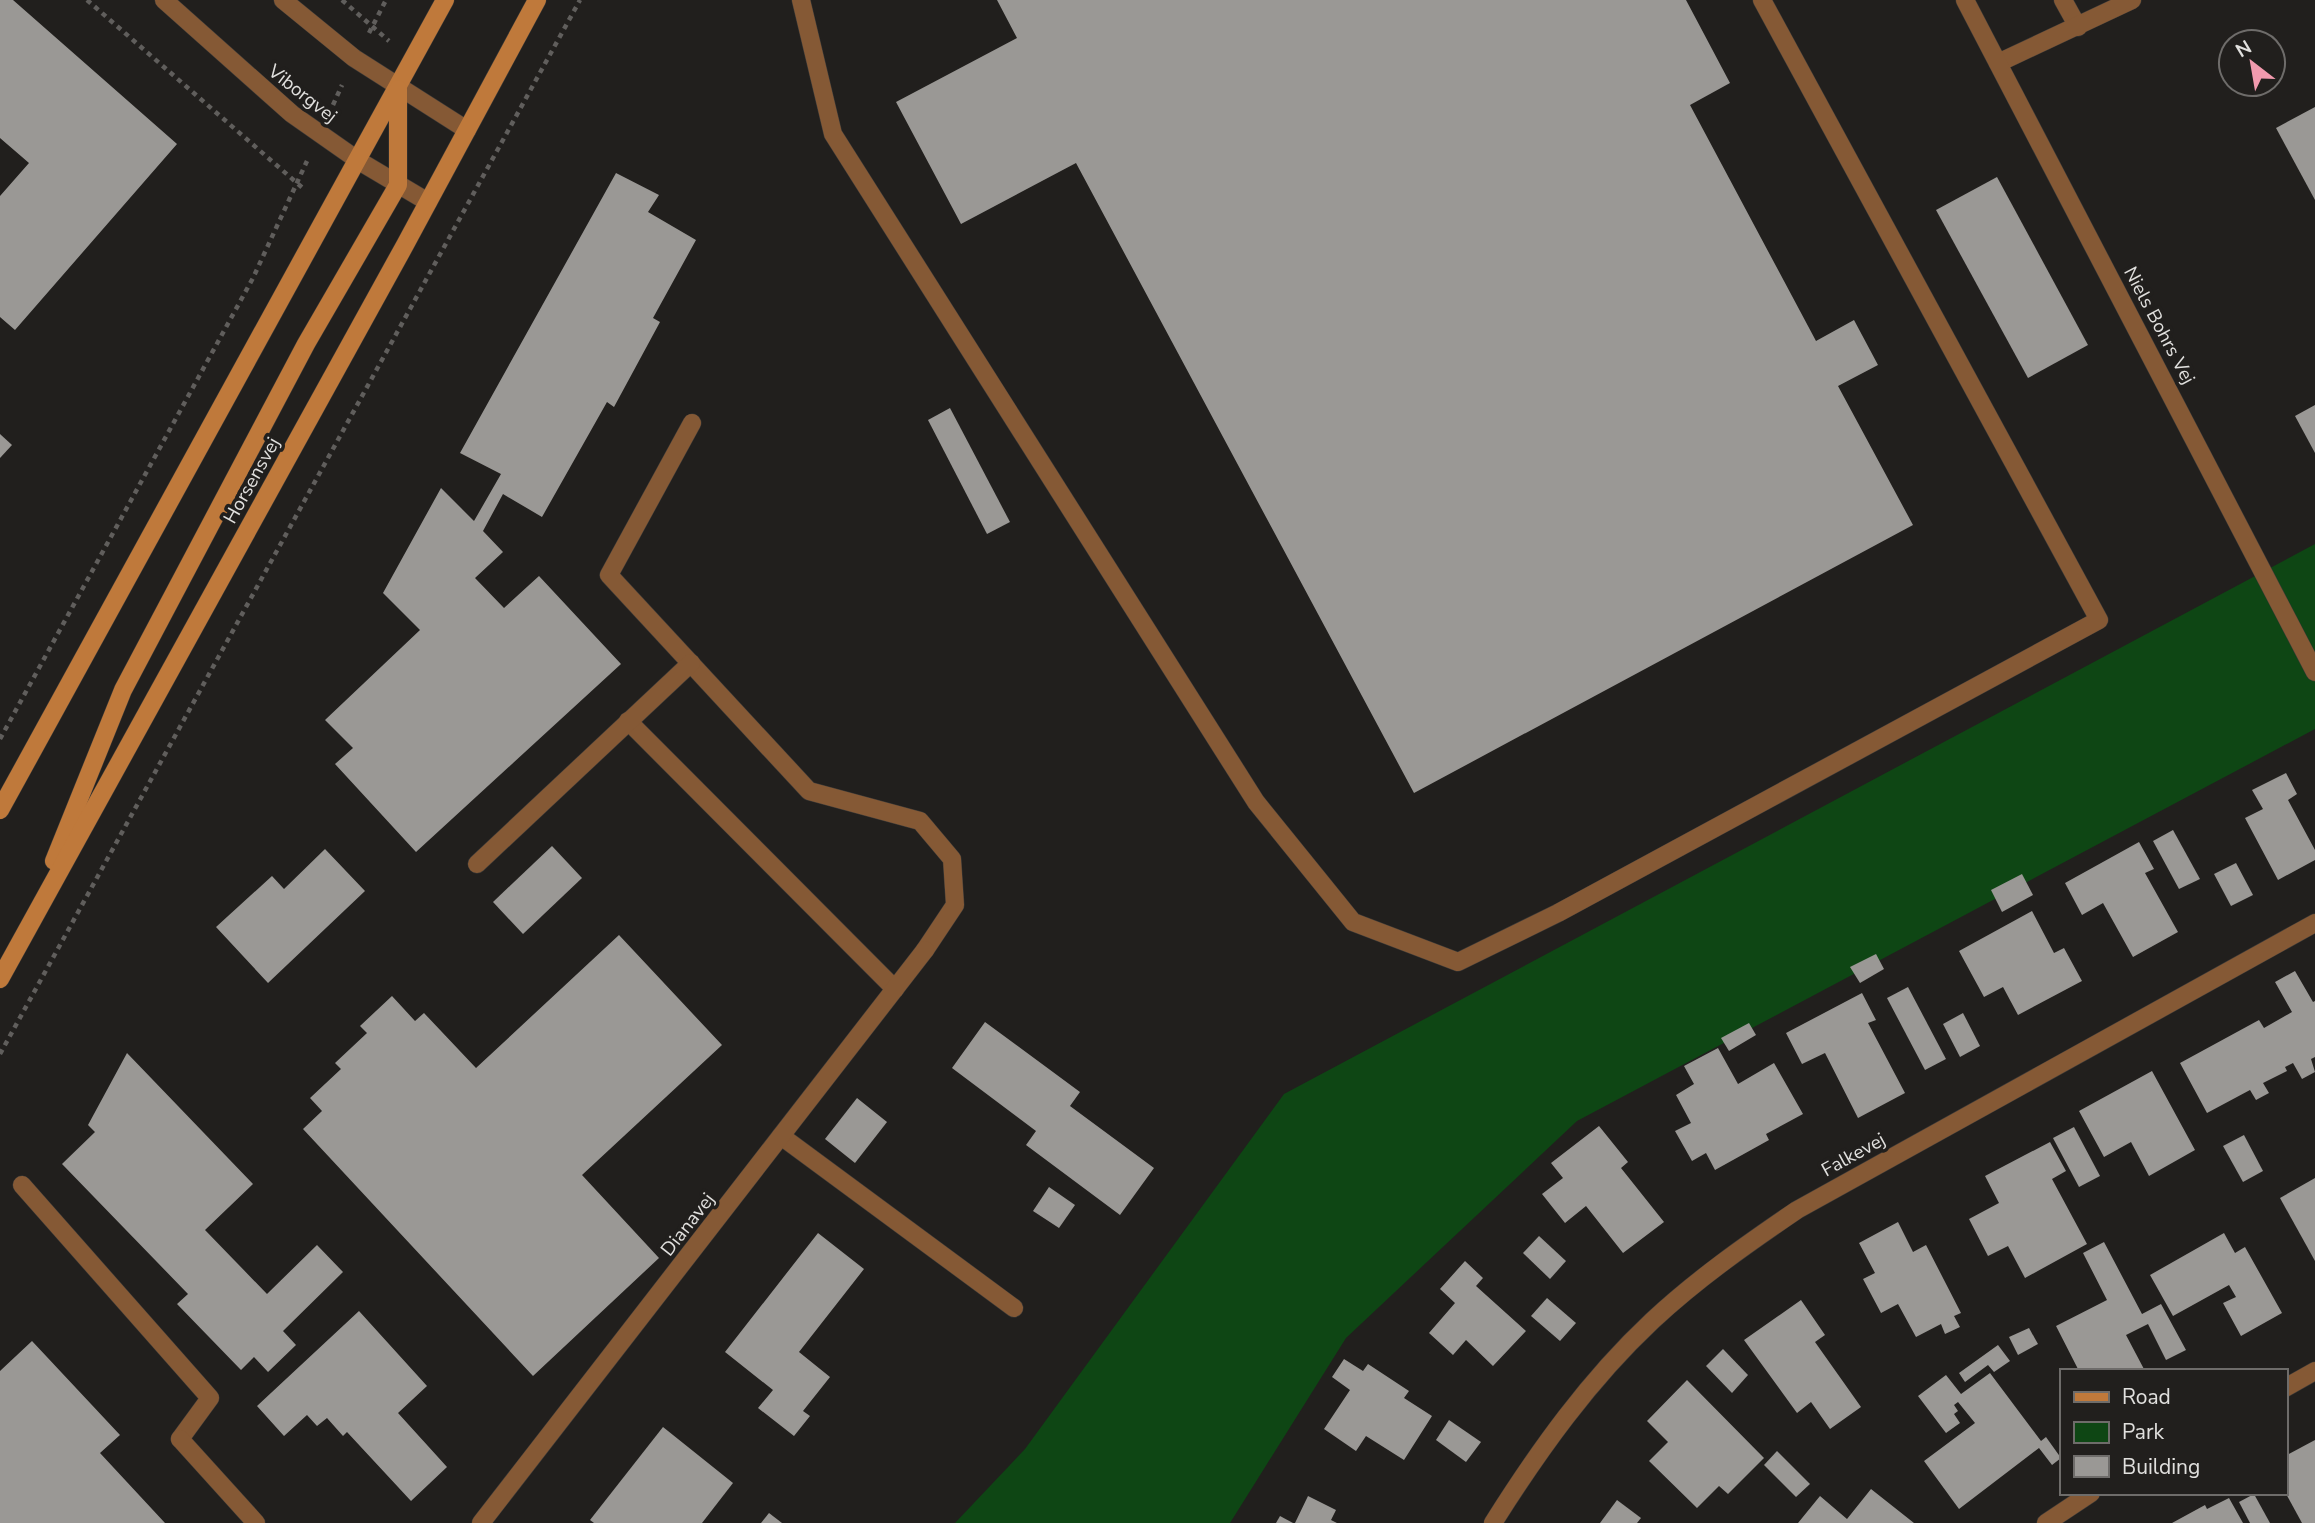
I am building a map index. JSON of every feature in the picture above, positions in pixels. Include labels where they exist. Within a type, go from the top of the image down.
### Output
[{"type":"main road","points":[[0,810],[359,162],[445,0]]},
{"type":"main road","name":"Horsensvej","points":[[0,979],[537,0]]},
{"type":"main road","points":[[26,932],[123,690],[306,344],[398,185],[398,89]]},
{"type":"street","name":"Viborgvej","points":[[164,0],[273,98],[320,134],[359,162],[428,202]]},
{"type":"street","points":[[283,0],[326,39],[398,89],[467,130]]},
{"type":"street","points":[[801,0],[833,134],[1256,802],[1353,922],[1458,962],[1558,913],[2099,620],[1762,0]]},
{"type":"street","name":"Niels Bohrs Vej","points":[[1965,0],[2315,672]]},
{"type":"street","points":[[2063,0],[2078,27]]},
{"type":"street","points":[[1998,63],[2132,0]]},
{"type":"street","name":"Dianavej","points":[[481,1523],[925,950],[955,905],[952,859],[920,821],[809,791],[610,575],[692,423]]},
{"type":"street","points":[[477,864],[691,663]]},
{"type":"street","points":[[628,721],[895,989]]},
{"type":"street","name":"Falkevej","points":[[1493,1523],[1532,1461],[1589,1388],[1652,1322],[1722,1262],[1797,1210],[2315,923]]},
{"type":"street","points":[[781,1136],[1014,1308]]},
{"type":"street","points":[[22,1185],[210,1398],[180,1439],[256,1523]]},
{"type":"street","points":[[2287,1387],[2315,1371]]},
{"type":"street","points":[[2046,1523],[2088,1495]]},
{"type":"path","points":[[87,0],[296,185]]},
{"type":"path","points":[[0,739],[253,278],[354,58],[386,0]]},
{"type":"path","points":[[0,1054],[580,0]]},
{"type":"green space","points":[[2315,544],[2315,729],[1577,1121],[1346,1338],[1230,1523],[955,1523],[1025,1449],[1284,1094]]},
{"type":"building","points":[[0,0],[13,0],[177,144],[15,330],[0,317],[0,196],[29,163],[0,138]]},
{"type":"building","points":[[997,0],[1686,0],[1730,83],[1690,105],[1816,341],[1854,320],[1878,365],[1838,386],[1913,525],[1414,793],[1076,163],[961,224],[896,102],[1017,38]]},
{"type":"building","points":[[2315,107],[2315,200],[2276,128]]},
{"type":"building","points":[[616,173],[659,195],[648,212],[696,240],[653,318],[660,322],[614,407],[607,402],[542,517],[503,494],[483,531],[503,552],[475,578],[504,608],[539,576],[621,664],[416,852],[335,764],[353,748],[325,720],[420,630],[383,593],[441,488],[474,521],[501,474],[460,453]]},
{"type":"building","points":[[1997,177],[2088,345],[2028,378],[1936,210]]},
{"type":"building","points":[[2315,405],[2315,453],[2295,416]]},
{"type":"building","points":[[950,408],[1010,522],[987,534],[928,420]]},
{"type":"building","points":[[0,434],[12,445],[0,458]]},
{"type":"building","points":[[2286,773],[2297,794],[2288,800],[2315,850],[2315,860],[2278,880],[2245,818],[2263,809],[2252,790]]},
{"type":"building","points":[[2173,830],[2200,879],[2179,889],[2153,841]]},
{"type":"building","points":[[2139,842],[2154,869],[2145,873],[2178,932],[2133,957],[2103,903],[2082,915],[2065,883]]},
{"type":"building","points":[[552,846],[582,878],[523,934],[493,902]]},
{"type":"building","points":[[325,849],[365,891],[268,983],[216,927],[272,876],[284,889]]},
{"type":"building","points":[[2236,863],[2253,895],[2231,906],[2214,874]]},
{"type":"building","points":[[2022,874],[2033,895],[2002,912],[1991,890]]},
{"type":"building","points":[[2032,911],[2054,953],[2064,948],[2082,981],[2018,1015],[2003,987],[1984,997],[1959,951]]},
{"type":"building","points":[[619,935],[722,1045],[582,1175],[659,1258],[533,1376],[303,1129],[322,1111],[310,1098],[341,1069],[335,1063],[367,1033],[360,1026],[392,996],[415,1021],[424,1013],[476,1068]]},
{"type":"building","points":[[1876,954],[1884,969],[1860,983],[1850,967]]},
{"type":"building","points":[[2295,971],[2313,1002],[2315,1001],[2315,1057],[2311,1059],[2315,1072],[2302,1079],[2293,1063],[2285,1067],[2287,1071],[2263,1083],[2269,1093],[2256,1100],[2250,1090],[2207,1113],[2180,1063],[2259,1020],[2264,1028],[2292,1012],[2275,982]]},
{"type":"building","points":[[1908,987],[1946,1059],[1925,1070],[1887,998]]},
{"type":"building","points":[[1862,993],[1876,1020],[1868,1023],[1905,1093],[1858,1118],[1825,1053],[1802,1064],[1786,1033]]},
{"type":"building","points":[[1963,1013],[1980,1046],[1960,1057],[1943,1024]]},
{"type":"building","points":[[985,1022],[1080,1092],[1070,1106],[1154,1168],[1120,1215],[1026,1145],[1036,1131],[952,1068]]},
{"type":"building","points":[[1749,1023],[1756,1035],[1729,1051],[1721,1038]]},
{"type":"building","points":[[1718,1048],[1738,1084],[1774,1063],[1803,1114],[1766,1134],[1769,1140],[1715,1170],[1706,1153],[1692,1161],[1675,1131],[1691,1123],[1676,1095],[1694,1084],[1684,1066]]},
{"type":"building","points":[[127,1053],[253,1184],[205,1230],[267,1294],[317,1245],[343,1272],[283,1331],[296,1345],[268,1372],[254,1357],[241,1370],[177,1304],[188,1294],[62,1164],[95,1132],[88,1125]]},
{"type":"building","points":[[2152,1071],[2195,1150],[2149,1176],[2131,1142],[2104,1157],[2079,1111]]},
{"type":"building","points":[[857,1098],[887,1122],[855,1163],[825,1139]]},
{"type":"building","points":[[1599,1126],[1628,1162],[1621,1168],[1664,1222],[1623,1253],[1586,1206],[1565,1223],[1542,1194],[1563,1178],[1551,1163]]},
{"type":"building","points":[[2074,1127],[2100,1176],[2079,1187],[2053,1138]]},
{"type":"building","points":[[2244,1135],[2263,1171],[2243,1182],[2223,1146]]},
{"type":"building","points":[[2050,1142],[2066,1171],[2052,1179],[2087,1244],[2025,1278],[2008,1246],[1988,1256],[1969,1219],[1999,1203],[1985,1176]]},
{"type":"building","points":[[2315,1178],[2315,1261],[2280,1198]]},
{"type":"building","points":[[1049,1187],[1075,1205],[1059,1228],[1033,1211]]},
{"type":"building","points":[[1898,1222],[1913,1252],[1926,1245],[1961,1313],[1954,1316],[1960,1327],[1945,1334],[1941,1324],[1916,1337],[1898,1304],[1881,1313],[1863,1279],[1875,1273],[1859,1243]]},
{"type":"building","points":[[818,1233],[864,1269],[799,1352],[830,1377],[803,1411],[810,1416],[794,1436],[758,1408],[773,1390],[725,1352]]},
{"type":"building","points":[[2224,1233],[2235,1253],[2245,1247],[2282,1313],[2241,1336],[2223,1303],[2236,1297],[2229,1285],[2173,1316],[2150,1275]]},
{"type":"building","points":[[1539,1236],[1566,1261],[1550,1279],[1523,1253]]},
{"type":"building","points":[[2104,1242],[2142,1314],[2161,1304],[2186,1350],[2166,1360],[2148,1324],[2126,1335],[2144,1369],[2078,1369],[2056,1326],[2107,1300],[2083,1253]]},
{"type":"building","points":[[1465,1261],[1483,1278],[1476,1286],[1526,1331],[1493,1366],[1466,1340],[1453,1355],[1429,1333],[1455,1303],[1440,1289]]},
{"type":"building","points":[[1547,1298],[1576,1323],[1560,1341],[1531,1316]]},
{"type":"building","points":[[1801,1300],[1825,1335],[1815,1342],[1861,1407],[1830,1429],[1811,1402],[1797,1413],[1744,1340]]},
{"type":"building","points":[[359,1311],[427,1386],[398,1413],[447,1467],[411,1501],[347,1432],[343,1436],[327,1418],[317,1426],[307,1415],[284,1436],[257,1406]]},
{"type":"building","points":[[2029,1328],[2038,1344],[2018,1355],[2009,1337]]},
{"type":"building","points":[[32,1341],[120,1435],[100,1453],[165,1523],[0,1523],[0,1371]]},
{"type":"building","points":[[1998,1345],[2010,1361],[1994,1372],[1988,1365],[1965,1382],[1959,1373]]},
{"type":"building","points":[[1723,1349],[1748,1375],[1732,1393],[1706,1366]]},
{"type":"building","points":[[1344,1359],[1363,1371],[1368,1364],[1409,1391],[1404,1398],[1432,1416],[1404,1460],[1366,1436],[1356,1451],[1324,1429],[1350,1390],[1332,1377]]},
{"type":"building","points":[[1990,1373],[2041,1441],[2046,1437],[2060,1459],[2052,1465],[2039,1448],[1959,1509],[1924,1461],[1975,1423],[1958,1402],[1954,1405],[1958,1411],[1954,1414],[1960,1423],[1946,1433],[1918,1396],[1946,1375],[1961,1394]]},
{"type":"building","points":[[1687,1380],[1764,1458],[1728,1494],[1719,1486],[1697,1508],[1649,1461],[1668,1442],[1647,1421]]},
{"type":"building","points":[[1449,1420],[1481,1442],[1466,1462],[1436,1440]]},
{"type":"building","points":[[663,1427],[733,1483],[702,1523],[594,1523],[590,1520]]},
{"type":"building","points":[[2315,1440],[2315,1523],[2302,1523],[2287,1495],[2287,1455]]},
{"type":"building","points":[[1777,1451],[1810,1484],[1796,1497],[1764,1465]]},
{"type":"building","points":[[1871,1489],[1914,1523],[1798,1523],[1820,1496],[1847,1519]]},
{"type":"building","points":[[2255,1495],[2270,1523],[2250,1523],[2239,1502]]},
{"type":"building","points":[[1308,1496],[1336,1510],[1331,1520],[1337,1523],[1295,1523]]},
{"type":"building","points":[[2229,1498],[2243,1523],[2172,1523],[2205,1505],[2207,1509]]},
{"type":"building","points":[[1617,1500],[1641,1518],[1637,1523],[1600,1523]]},
{"type":"building","points":[[769,1513],[782,1523],[761,1523]]},
{"type":"building","points":[[1280,1516],[1293,1523],[1276,1523]]}]
